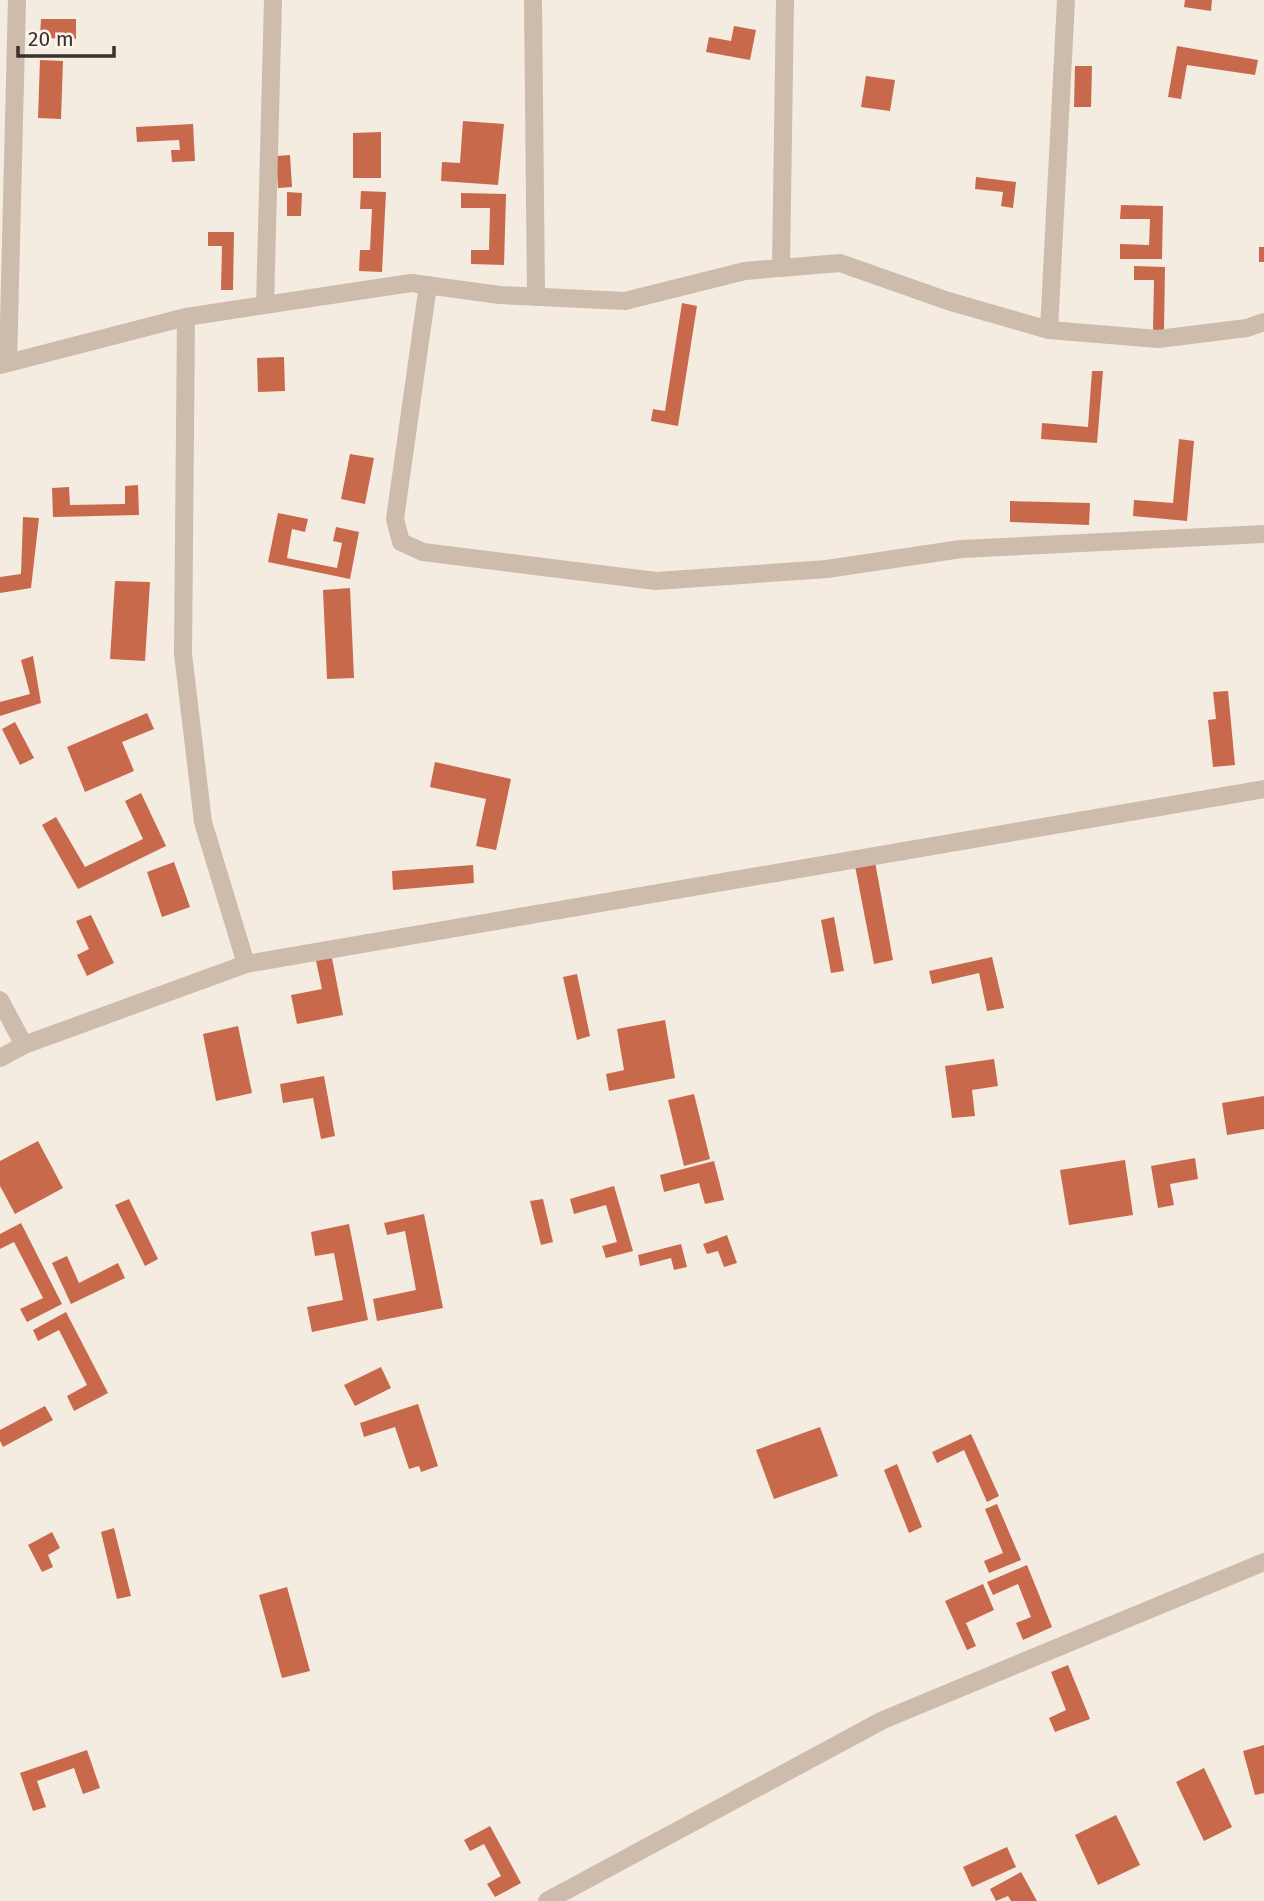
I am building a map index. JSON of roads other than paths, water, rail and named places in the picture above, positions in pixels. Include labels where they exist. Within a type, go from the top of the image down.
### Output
[{"type":"street","points":[[17,0],[4,364],[186,317],[411,283],[500,295],[625,301],[745,271],[840,263],[948,301],[1049,330],[1158,339],[1247,328],[1264,322]]},
{"type":"street","points":[[265,305],[273,0]]},
{"type":"street","points":[[533,0],[536,297]]},
{"type":"street","points":[[781,268],[785,0]]},
{"type":"street","points":[[1049,330],[1066,0]]},
{"type":"street","points":[[428,285],[395,519],[401,542],[423,552],[656,581],[827,569],[961,549],[1264,534]]},
{"type":"street","points":[[186,317],[183,654],[203,822],[246,964]]},
{"type":"street","points":[[0,1058],[24,1045],[246,964],[1264,789]]},
{"type":"street","points":[[0,1000],[24,1045]]},
{"type":"street","points":[[547,1901],[883,1720],[1264,1562]]}]
